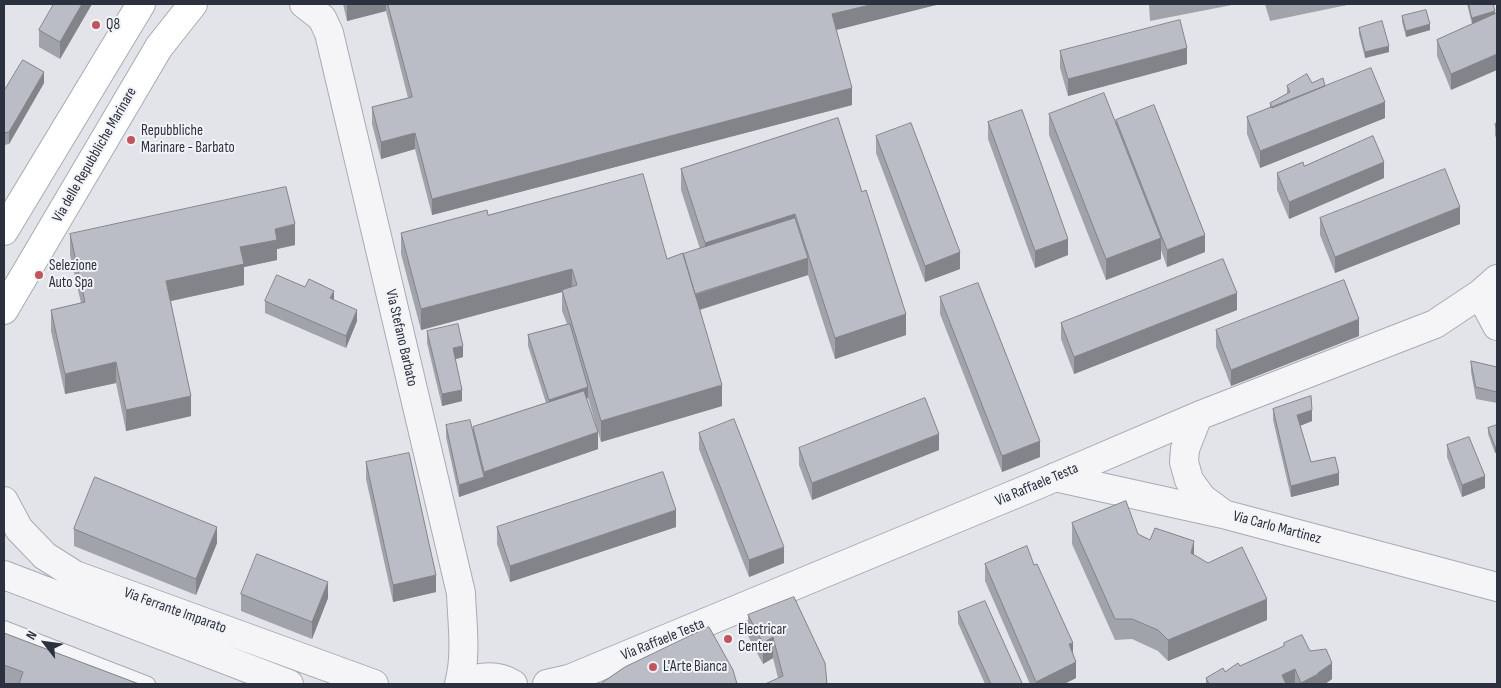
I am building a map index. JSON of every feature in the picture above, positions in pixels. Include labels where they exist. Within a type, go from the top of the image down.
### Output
[{"type":"main road","points":[[4,231],[141,4]]},
{"type":"main road","name":"Via delle Repubbliche Marinare","points":[[4,310],[159,46],[193,4]]},
{"type":"street","name":"Via Stefano Barbato","points":[[304,4],[322,18],[329,33],[461,593],[464,649],[459,684]]},
{"type":"street","points":[[1492,290],[1497,326]]},
{"type":"street","name":"Via Raffaele Testa","points":[[560,682],[1198,416],[1435,324],[1492,290]]},
{"type":"street","points":[[1198,416],[1185,449],[1184,462],[1190,480],[1202,498],[1223,514]]},
{"type":"street","name":"Via Carlo Martinez","points":[[1055,477],[1223,514],[1497,588]]},
{"type":"street","name":"Via Ferrante Imparato","points":[[4,501],[19,529],[45,556],[75,575],[374,684]]},
{"type":"street","name":"Via Ferrante Imparato","points":[[4,575],[289,684]]},
{"type":"street","points":[[459,684],[474,678],[496,677],[513,684]]},
{"type":"lane","points":[[4,628],[148,684]]},
{"type":"lane","points":[[19,652],[25,636]]},
{"type":"building","points":[[54,4],[82,4],[60,42],[39,30]]},
{"type":"building","points":[[388,4],[874,4],[832,14],[852,88],[432,199],[415,133],[381,142],[372,107],[412,97]]},
{"type":"building","points":[[1469,4],[1493,4],[1495,11],[1472,18]]},
{"type":"building","points":[[1426,10],[1430,24],[1406,31],[1402,16]]},
{"type":"building","points":[[1497,13],[1497,54],[1451,74],[1437,40]]},
{"type":"building","points":[[1180,20],[1187,48],[1068,79],[1060,51]]},
{"type":"building","points":[[1382,21],[1389,46],[1365,52],[1359,28]]},
{"type":"building","points":[[23,60],[44,72],[9,132],[4,133],[4,91]]},
{"type":"building","points":[[1371,68],[1385,102],[1260,151],[1247,117]]},
{"type":"building","points":[[1307,74],[1312,83],[1323,78],[1325,86],[1272,108],[1270,103],[1290,92],[1287,86]]},
{"type":"building","points":[[1104,93],[1161,238],[1106,259],[1049,114]]},
{"type":"building","points":[[1154,105],[1205,235],[1167,250],[1116,120]]},
{"type":"building","points":[[1022,110],[1068,239],[1035,251],[988,122]]},
{"type":"building","points":[[838,118],[862,192],[866,190],[906,314],[835,338],[795,214],[705,243],[681,169]]},
{"type":"building","points":[[911,123],[960,252],[925,266],[876,136]]},
{"type":"building","points":[[1373,136],[1384,162],[1289,202],[1277,173],[1303,162],[1304,166]]},
{"type":"building","points":[[1445,169],[1460,207],[1335,257],[1320,218]]},
{"type":"building","points":[[643,174],[667,259],[683,253],[722,385],[601,421],[562,290],[577,285],[572,269],[421,309],[401,233],[487,210],[488,215]]},
{"type":"building","points":[[286,187],[295,224],[275,229],[277,240],[240,247],[244,264],[166,281],[191,396],[126,410],[116,362],[65,374],[51,310],[85,302],[70,234]]},
{"type":"building","points":[[795,218],[808,258],[695,294],[683,254]]},
{"type":"building","points":[[1223,259],[1237,293],[1074,357],[1061,323]]},
{"type":"building","points":[[277,275],[305,287],[309,279],[334,291],[330,298],[357,310],[346,336],[265,301]]},
{"type":"building","points":[[1344,280],[1359,319],[1231,370],[1216,330]]},
{"type":"building","points":[[978,283],[1040,441],[1002,456],[940,297]]},
{"type":"building","points":[[458,324],[463,346],[453,348],[462,390],[442,394],[427,331]]},
{"type":"building","points":[[570,324],[588,387],[549,400],[528,335]]},
{"type":"building","points":[[1471,361],[1497,367],[1497,392],[1476,387]]},
{"type":"building","points":[[584,391],[598,432],[484,472],[473,427]]},
{"type":"building","points":[[1311,396],[1312,410],[1297,415],[1311,462],[1335,457],[1339,473],[1291,486],[1273,409]]},
{"type":"building","points":[[925,398],[939,434],[812,483],[799,448]]},
{"type":"building","points":[[734,419],[784,547],[749,560],[699,433]]},
{"type":"building","points":[[470,420],[484,477],[459,485],[446,425]]},
{"type":"building","points":[[1497,425],[1497,446],[1495,447],[1488,428]]},
{"type":"building","points":[[1469,437],[1485,476],[1462,485],[1447,445]]},
{"type":"building","points":[[409,453],[436,575],[393,585],[366,462]]},
{"type":"building","points":[[663,472],[676,510],[510,566],[497,527]]},
{"type":"building","points":[[95,477],[217,527],[196,579],[74,529]]},
{"type":"building","points":[[1126,501],[1138,534],[1150,540],[1155,528],[1194,541],[1191,553],[1208,563],[1242,547],[1267,599],[1168,640],[1158,630],[1132,619],[1115,619],[1072,523]]},
{"type":"building","points":[[1027,546],[1034,565],[1037,564],[1073,643],[1069,644],[1076,662],[1036,682],[985,564]]},
{"type":"building","points":[[257,554],[328,582],[312,622],[241,594]]},
{"type":"building","points":[[794,597],[825,663],[827,684],[765,684],[783,676],[773,637],[763,643],[748,615]]},
{"type":"building","points":[[985,601],[1022,683],[1020,684],[991,684],[958,612]]},
{"type":"building","points":[[709,627],[733,670],[737,684],[600,684],[625,667]]},
{"type":"building","points":[[4,633],[139,684],[19,684],[23,672],[4,665]]},
{"type":"building","points":[[1302,635],[1310,651],[1326,649],[1332,663],[1318,674],[1301,683],[1295,669],[1282,675],[1286,684],[1209,684],[1206,678],[1223,668],[1225,672],[1238,663],[1240,666],[1284,646],[1284,643]]},
{"type":"place","name":"Q8","points":[[96,25]]},
{"type":"place","name":"Repubbliche Marinare - Barbato","points":[[131,140]]},
{"type":"place","name":"Selezione Auto Spa","points":[[39,275]]},
{"type":"place","name":"Electricar Center","points":[[728,639]]},
{"type":"place","name":"L'Arte Bianca","points":[[653,667]]}]
